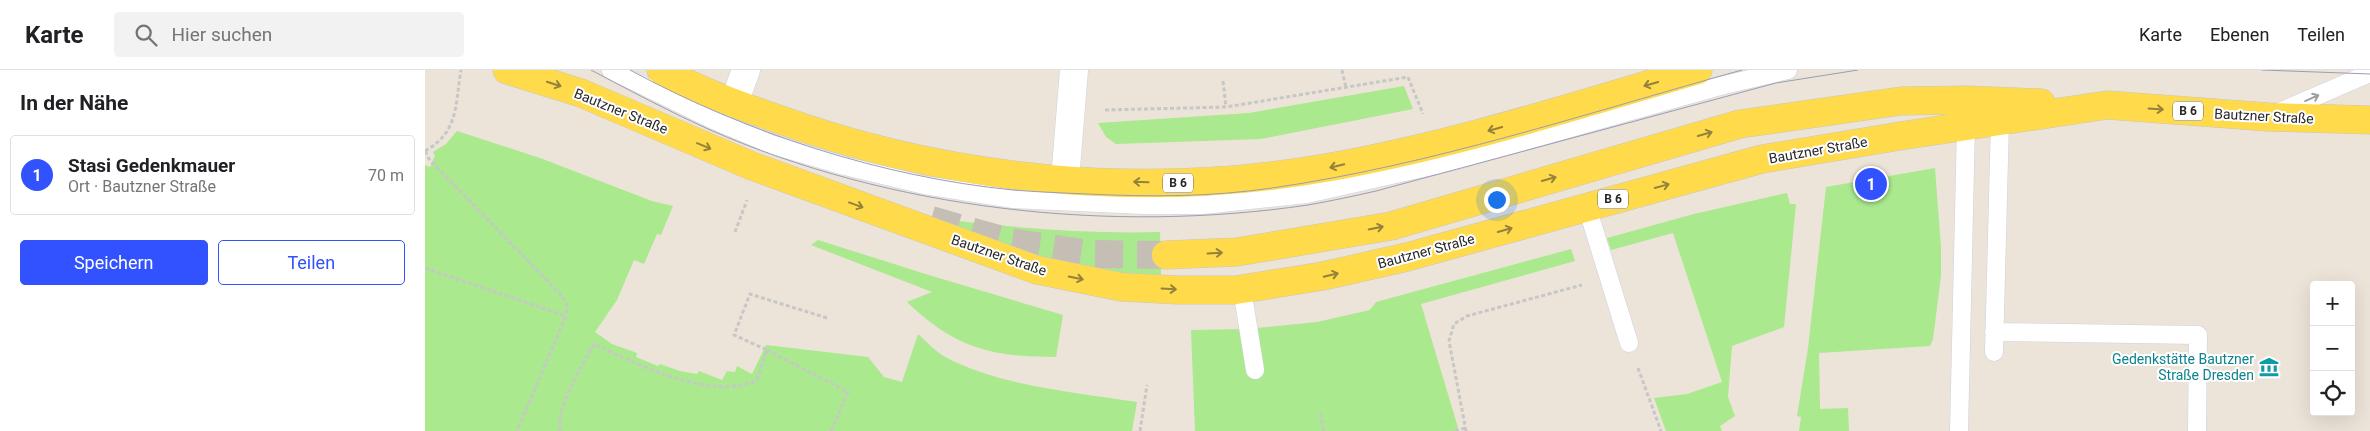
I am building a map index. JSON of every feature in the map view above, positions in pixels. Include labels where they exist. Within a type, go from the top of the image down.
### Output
[{"type":"main road","name":"Bautzner Straße","points":[[507,70],[581,93],[752,166],[1037,270],[1121,287],[1178,290],[1242,289],[1323,276],[1407,257],[1587,206],[1762,160],[2107,105],[2268,118],[2370,120]]},
{"type":"main road","name":"B 6","points":[[661,70],[691,87],[734,104],[817,133],[871,149],[961,168],[1065,180],[1174,184],[1254,178],[1325,168],[1465,137],[1698,70]]},
{"type":"main road","points":[[1167,255],[1237,252],[1391,226],[1740,124],[1901,101],[1968,100],[2107,105]]},
{"type":"street","points":[[734,104],[747,70]]},
{"type":"street","points":[[1065,180],[1074,70]]},
{"type":"lane","points":[[611,70],[711,119],[773,146],[924,185],[1013,199],[1088,204],[1203,205],[1307,194],[1374,180],[1454,161],[1720,86],[1788,70]]},
{"type":"lane","points":[[2268,118],[2370,73]]},
{"type":"lane","points":[[1994,352],[2000,121]]},
{"type":"lane","points":[[1959,431],[1966,126]]},
{"type":"lane","points":[[1587,206],[1629,343]]},
{"type":"lane","points":[[1242,289],[1255,370]]},
{"type":"lane","points":[[1994,332],[2198,335],[2197,431]]},
{"type":"path","points":[[461,70],[450,129],[440,142],[425,151],[429,160],[562,296],[567,305],[566,316],[517,431]]},
{"type":"path","points":[[1342,70],[1346,88]]},
{"type":"path","points":[[1071,111],[1226,107],[1408,77],[1435,144]]},
{"type":"path","points":[[1223,81],[1226,107]]},
{"type":"path","points":[[735,232],[744,208]]},
{"type":"path","points":[[425,268],[566,316]]},
{"type":"path","points":[[1455,431],[1466,430],[1449,341],[1454,324],[1467,316],[1609,277]]},
{"type":"path","points":[[827,318],[750,294],[734,335],[848,392],[831,431]]},
{"type":"path","points":[[1629,343],[1661,431]]},
{"type":"path","points":[[560,431],[559,424],[564,404],[594,344],[640,366],[678,380],[719,385],[745,385],[757,380],[767,350]]},
{"type":"path","points":[[1140,431],[1147,385]]},
{"type":"path","points":[[1320,414],[1324,431]]},
{"type":"green space","points":[[1404,86],[1413,109],[1261,139],[1116,144],[1106,137],[1098,123],[1249,113]]},
{"type":"green space","points":[[457,131],[540,158],[652,201],[673,206],[661,235],[657,234],[644,264],[634,260],[617,300],[595,332],[612,344],[637,353],[636,357],[658,366],[660,364],[680,371],[697,374],[699,371],[722,380],[727,371],[735,372],[737,366],[752,374],[766,345],[868,357],[884,377],[902,382],[918,334],[947,358],[968,368],[1015,382],[1065,392],[1137,402],[1132,431],[425,431],[425,165],[430,167],[435,156],[433,152],[446,144]]},
{"type":"green space","points":[[1935,168],[1941,247],[1941,276],[1933,339],[1930,346],[1819,353],[1820,409],[1848,408],[1849,431],[1799,431],[1801,417],[1797,416],[1808,348],[1826,187]]},
{"type":"green space","points":[[1787,193],[1790,204],[1796,204],[1784,327],[1732,346],[1728,397],[1735,416],[1720,426],[1722,431],[1666,431],[1654,398],[1687,394],[1722,382],[1673,233],[1611,250],[1607,238],[1694,214]]},
{"type":"green space","points":[[942,219],[1051,230],[1160,232],[1161,276],[1131,274],[1063,263],[941,225]]},
{"type":"green space","points":[[818,240],[1063,315],[1056,357],[1033,357],[993,352],[958,340],[941,330],[907,302],[932,292],[811,245]]},
{"type":"green space","points":[[1571,249],[1575,261],[1421,304],[1459,431],[1195,431],[1191,330],[1247,329],[1317,322],[1370,310],[1376,302]]},
{"type":"tunnel","points":[[931,220],[1009,242],[1089,254],[1166,255]]},
{"type":"tram line","points":[[591,70],[663,108],[708,129],[778,157],[851,179],[926,196],[1003,208],[1080,215],[1157,217],[1233,213],[1308,205],[1376,191],[1776,83],[1858,70]]},
{"type":"tram line","points":[[630,70],[720,114],[768,132],[816,149],[914,175],[1013,190],[1157,196],[1249,191],[1332,178],[1391,166],[1509,136],[1742,70]]},
{"type":"tram line","points":[[2262,70],[2370,74]]},
{"type":"place","name":"Stasi Gedenkmauer","points":[[1871,184]]},
{"type":"place","name":"Gedenkstätte Bautzner Straße Dresden","points":[[2269,367]]}]
